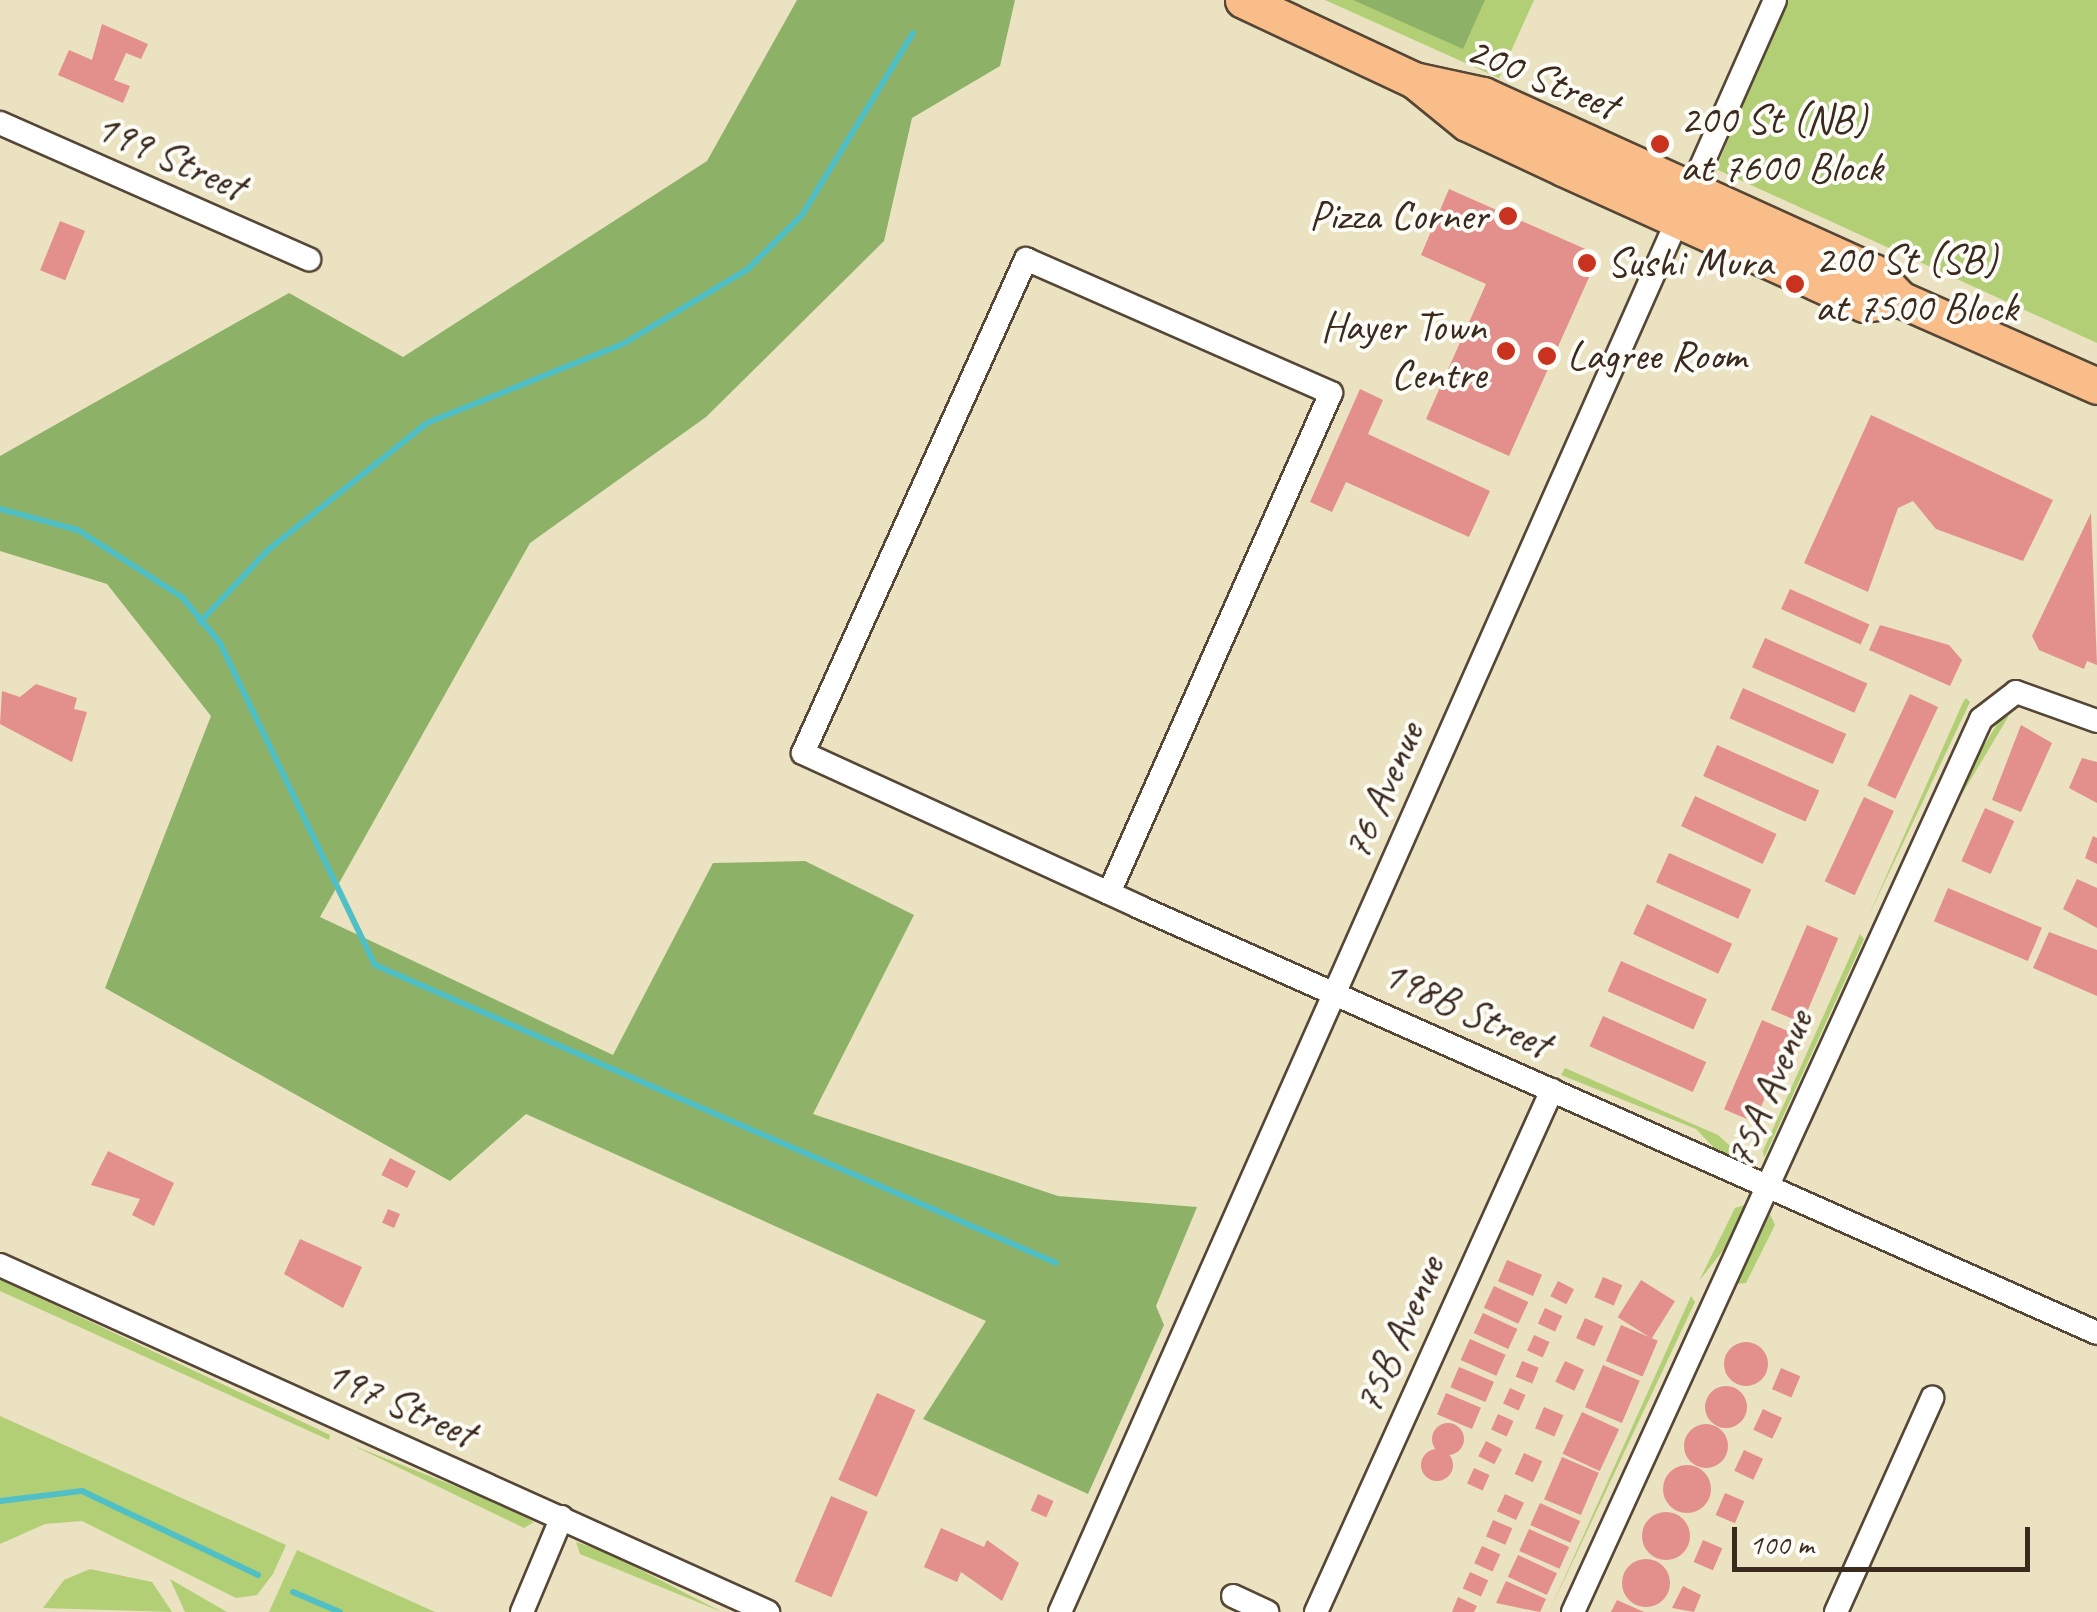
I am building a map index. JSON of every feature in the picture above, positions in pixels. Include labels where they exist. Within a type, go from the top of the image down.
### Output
[{"type":"main road","name":"200 Street","points":[[1242,0],[1414,80],[1467,123],[1683,204],[1864,304],[1900,299],[2097,386]]},
{"type":"street","name":"76 Avenue","points":[[1060,1612],[1774,0]]},
{"type":"street","name":"199 Street","points":[[0,123],[309,260]]},
{"type":"street","name":"198B Street","points":[[1108,893],[1331,393],[1026,259],[803,754],[1108,893],[1336,991],[2097,1333]]},
{"type":"street","name":"75A Avenue","points":[[1574,1612],[1986,709],[2026,692],[2097,720]]},
{"type":"street","name":"75B Avenue","points":[[1316,1612],[1552,1090]]},
{"type":"street","name":"197 Street","points":[[0,1266],[768,1612]]},
{"type":"street","points":[[1836,1612],[1932,1398]]},
{"type":"street","points":[[522,1612],[562,1517]]},
{"type":"street","points":[[1233,1596],[1268,1612]]},
{"type":"green space","points":[[797,0],[1015,0],[1000,66],[912,118],[884,241],[706,417],[530,543],[320,917],[613,1055],[713,863],[805,861],[914,915],[813,1114],[1058,1196],[1197,1207],[1156,1306],[1164,1325],[1088,1494],[923,1419],[986,1321],[526,1114],[450,1181],[105,988],[211,716],[107,584],[0,551],[0,456],[289,293],[403,357],[707,161]]},
{"type":"green space","points":[[1325,0],[1534,0],[1499,78]]},
{"type":"green space","points":[[1353,0],[1485,0],[1463,49]]},
{"type":"green space","points":[[1786,0],[2097,0],[2097,343],[1716,169]]},
{"type":"green space","points":[[1966,698],[1970,702],[1869,915],[1963,702]]},
{"type":"green space","points":[[2003,714],[2008,717],[1928,850],[1923,847]]},
{"type":"green space","points":[[1860,934],[1864,939],[1764,1158],[1763,1151]]},
{"type":"green space","points":[[1565,1068],[1718,1135],[1750,1164],[1719,1153],[1696,1129],[1561,1075]]},
{"type":"green space","points":[[1747,1204],[1732,1239],[1699,1281],[1735,1208]]},
{"type":"green space","points":[[1770,1214],[1775,1225],[1746,1283],[1736,1284]]},
{"type":"green space","points":[[0,1279],[330,1435],[329,1440],[0,1291]]},
{"type":"green space","points":[[1691,1296],[1695,1302],[1549,1612]]},
{"type":"green space","points":[[0,1416],[286,1545],[273,1574],[257,1595],[236,1598],[82,1521],[45,1524],[0,1544]]},
{"type":"green space","points":[[352,1445],[507,1507],[534,1522],[524,1528]]},
{"type":"green space","points":[[576,1542],[606,1552],[722,1612],[580,1554]]},
{"type":"green space","points":[[297,1550],[435,1612],[269,1612]]},
{"type":"green space","points":[[90,1569],[152,1582],[172,1612],[43,1608],[64,1580]]},
{"type":"green space","points":[[170,1579],[227,1612],[185,1612]]},
{"type":"building","points":[[102,24],[148,44],[141,59],[126,53],[114,80],[130,86],[123,103],[58,75],[69,50],[92,60]]},
{"type":"building","name":"Hayer Town Centre","points":[[1449,189],[1599,255],[1509,456],[1426,419],[1486,284],[1421,255]]},
{"type":"building","points":[[60,221],[85,231],[65,280],[40,270]]},
{"type":"building","name":"Hayer Town Centre","points":[[1360,389],[1383,400],[1368,434],[1490,491],[1469,537],[1346,482],[1332,512],[1310,502]]},
{"type":"building","points":[[1871,415],[2053,500],[2023,561],[1936,529],[1913,501],[1898,508],[1868,592],[1804,563]]},
{"type":"building","points":[[2091,513],[2097,665],[2087,661],[2084,669],[2039,650],[2032,636]]},
{"type":"building","points":[[1790,589],[1869,624],[1861,644],[1781,609]]},
{"type":"building","points":[[1880,625],[1949,645],[1962,660],[1950,686],[1869,650]]},
{"type":"building","points":[[1765,638],[1867,684],[1854,713],[1752,667]]},
{"type":"building","points":[[36,684],[77,698],[74,709],[87,712],[72,762],[0,724],[2,691],[20,697]]},
{"type":"building","points":[[1743,688],[1846,734],[1833,764],[1730,718]]},
{"type":"building","points":[[1910,694],[1938,707],[1895,799],[1867,786]]},
{"type":"building","points":[[2021,725],[2052,743],[2021,812],[1992,800]]},
{"type":"building","points":[[1717,745],[1819,791],[1805,822],[1703,776]]},
{"type":"building","points":[[2082,758],[2097,762],[2097,803],[2069,788]]},
{"type":"building","points":[[1695,796],[1777,834],[1763,864],[1681,826]]},
{"type":"building","points":[[1864,797],[1894,811],[1855,895],[1825,881]]},
{"type":"building","points":[[1985,808],[2014,821],[1991,874],[1961,861]]},
{"type":"building","points":[[2093,836],[2097,838],[2097,864],[2085,858]]},
{"type":"building","points":[[1669,853],[1751,890],[1738,919],[1656,882]]},
{"type":"building","points":[[2077,879],[2097,888],[2097,928],[2063,909]]},
{"type":"building","points":[[1948,888],[2042,928],[2028,961],[1934,921]]},
{"type":"building","points":[[1647,904],[1732,944],[1718,974],[1633,934]]},
{"type":"building","points":[[1807,925],[1838,938],[1802,1023],[1771,1010]]},
{"type":"building","points":[[2049,932],[2097,950],[2097,996],[2033,968]]},
{"type":"building","points":[[1621,961],[1707,999],[1693,1029],[1608,991]]},
{"type":"building","points":[[1603,1016],[1706,1062],[1693,1092],[1590,1046]]},
{"type":"building","points":[[1762,1020],[1792,1033],[1754,1122],[1724,1109]]},
{"type":"building","points":[[108,1151],[174,1183],[154,1226],[132,1215],[140,1199],[91,1185]]},
{"type":"building","points":[[390,1158],[416,1171],[407,1188],[381,1175]]},
{"type":"building","points":[[388,1209],[400,1214],[394,1228],[382,1223]]},
{"type":"building","points":[[300,1239],[362,1267],[343,1308],[284,1274]]},
{"type":"building","points":[[1507,1260],[1542,1275],[1533,1296],[1498,1281]]},
{"type":"building","points":[[1603,1277],[1622,1285],[1614,1305],[1594,1297]]},
{"type":"building","points":[[1641,1280],[1675,1301],[1652,1339],[1618,1317]]},
{"type":"building","points":[[1558,1281],[1574,1289],[1566,1304],[1550,1296]]},
{"type":"building","points":[[1494,1286],[1528,1302],[1518,1324],[1484,1308]]},
{"type":"building","points":[[1545,1308],[1562,1316],[1555,1331],[1538,1323]]},
{"type":"building","points":[[1483,1313],[1517,1329],[1508,1349],[1474,1333]]},
{"type":"building","points":[[1585,1318],[1603,1326],[1594,1346],[1576,1338]]},
{"type":"building","points":[[1621,1325],[1658,1341],[1643,1377],[1606,1361]]},
{"type":"building","points":[[1534,1335],[1550,1342],[1543,1357],[1527,1351]]},
{"type":"building","points":[[1470,1339],[1506,1355],[1496,1376],[1461,1360]]},
{"type":"building","points":[[1746,1342],[1762,1348],[1768,1364],[1762,1380],[1746,1386],[1730,1380],[1724,1364],[1730,1348]]},
{"type":"building","points":[[1522,1361],[1539,1368],[1532,1384],[1516,1377]]},
{"type":"building","points":[[1565,1361],[1584,1370],[1574,1391],[1555,1382]]},
{"type":"building","points":[[1603,1365],[1640,1381],[1622,1423],[1585,1407]]},
{"type":"building","points":[[1459,1367],[1494,1382],[1485,1402],[1450,1387]]},
{"type":"building","points":[[1781,1368],[1800,1376],[1791,1397],[1772,1389]]},
{"type":"building","points":[[1726,1386],[1741,1392],[1747,1407],[1741,1422],[1726,1428],[1711,1422],[1705,1407],[1711,1392]]},
{"type":"building","points":[[1510,1388],[1526,1395],[1519,1410],[1503,1404]]},
{"type":"building","points":[[877,1393],[915,1410],[877,1497],[838,1480]]},
{"type":"building","points":[[1446,1393],[1481,1408],[1472,1429],[1437,1414]]},
{"type":"building","points":[[1544,1407],[1563,1415],[1554,1436],[1535,1428]]},
{"type":"building","points":[[1763,1409],[1782,1418],[1772,1439],[1753,1430]]},
{"type":"building","points":[[1582,1412],[1619,1429],[1600,1471],[1563,1454]]},
{"type":"building","points":[[1498,1414],[1514,1421],[1507,1436],[1491,1430]]},
{"type":"building","points":[[1448,1423],[1459,1428],[1464,1439],[1459,1450],[1448,1455],[1437,1450],[1432,1439],[1437,1428]]},
{"type":"building","points":[[1706,1424],[1721,1431],[1728,1446],[1721,1461],[1706,1468],[1691,1461],[1684,1446],[1691,1431]]},
{"type":"building","points":[[1486,1441],[1502,1449],[1494,1464],[1478,1456]]},
{"type":"building","points":[[1437,1449],[1448,1454],[1453,1465],[1448,1476],[1437,1481],[1426,1476],[1421,1465],[1426,1454]]},
{"type":"building","points":[[1744,1450],[1763,1459],[1753,1480],[1734,1471]]},
{"type":"building","points":[[1524,1453],[1542,1461],[1533,1482],[1515,1474]]},
{"type":"building","points":[[1562,1457],[1599,1473],[1581,1515],[1544,1499]]},
{"type":"building","points":[[1687,1465],[1704,1472],[1711,1489],[1704,1506],[1687,1513],[1670,1506],[1663,1489],[1670,1472]]},
{"type":"building","points":[[1474,1468],[1490,1475],[1483,1490],[1467,1484]]},
{"type":"building","points":[[1725,1493],[1744,1501],[1735,1523],[1716,1515]]},
{"type":"building","points":[[1038,1494],[1054,1501],[1046,1517],[1031,1510]]},
{"type":"building","points":[[1505,1494],[1524,1503],[1516,1520],[1497,1511]]},
{"type":"building","points":[[831,1496],[868,1512],[831,1597],[795,1582]]},
{"type":"building","points":[[1540,1503],[1580,1521],[1570,1543],[1530,1525]]},
{"type":"building","points":[[1666,1512],[1683,1519],[1690,1536],[1683,1553],[1666,1560],[1649,1553],[1642,1536],[1649,1519]]},
{"type":"building","points":[[1493,1520],[1512,1528],[1505,1545],[1486,1537]]},
{"type":"building","points":[[941,1528],[984,1547],[987,1540],[1019,1563],[1002,1601],[961,1572],[957,1582],[924,1567]]},
{"type":"building","points":[[1529,1529],[1569,1547],[1559,1569],[1519,1551]]},
{"type":"building","points":[[1703,1540],[1722,1548],[1713,1570],[1694,1562]]},
{"type":"building","points":[[1482,1546],[1500,1554],[1493,1571],[1474,1563]]},
{"type":"building","points":[[1518,1555],[1557,1573],[1547,1595],[1508,1577]]},
{"type":"building","points":[[1646,1559],[1663,1566],[1670,1583],[1663,1600],[1646,1607],[1629,1600],[1622,1583],[1629,1566]]},
{"type":"building","points":[[1470,1572],[1488,1580],[1481,1597],[1463,1588]]},
{"type":"building","points":[[1506,1581],[1546,1599],[1540,1612],[1496,1603]]},
{"type":"building","points":[[1683,1586],[1701,1595],[1694,1612],[1672,1608]]},
{"type":"building","points":[[1458,1597],[1477,1606],[1474,1612],[1452,1612]]},
{"type":"building","points":[[1617,1600],[1644,1612],[1611,1612]]},
{"type":"waterway","points":[[200,622],[268,550],[427,423],[623,344],[748,269],[802,215],[913,33]]},
{"type":"waterway","points":[[0,509],[78,530],[182,597],[220,643],[375,965],[1056,1263]]},
{"type":"waterway","points":[[0,1501],[82,1491],[258,1575]]},
{"type":"waterway","points":[[293,1592],[340,1612]]},
{"type":"place","name":"200 St (NB) at 7600 Block","points":[[1660,144]]},
{"type":"place","name":"Pizza Corner","points":[[1508,216]]},
{"type":"place","name":"Sushi Mura","points":[[1587,263]]},
{"type":"place","name":"200 St (SB) at 7500 Block","points":[[1795,284]]},
{"type":"place","name":"Hayer Town Centre","points":[[1506,351]]},
{"type":"place","name":"Lagree Room","points":[[1547,356]]}]
